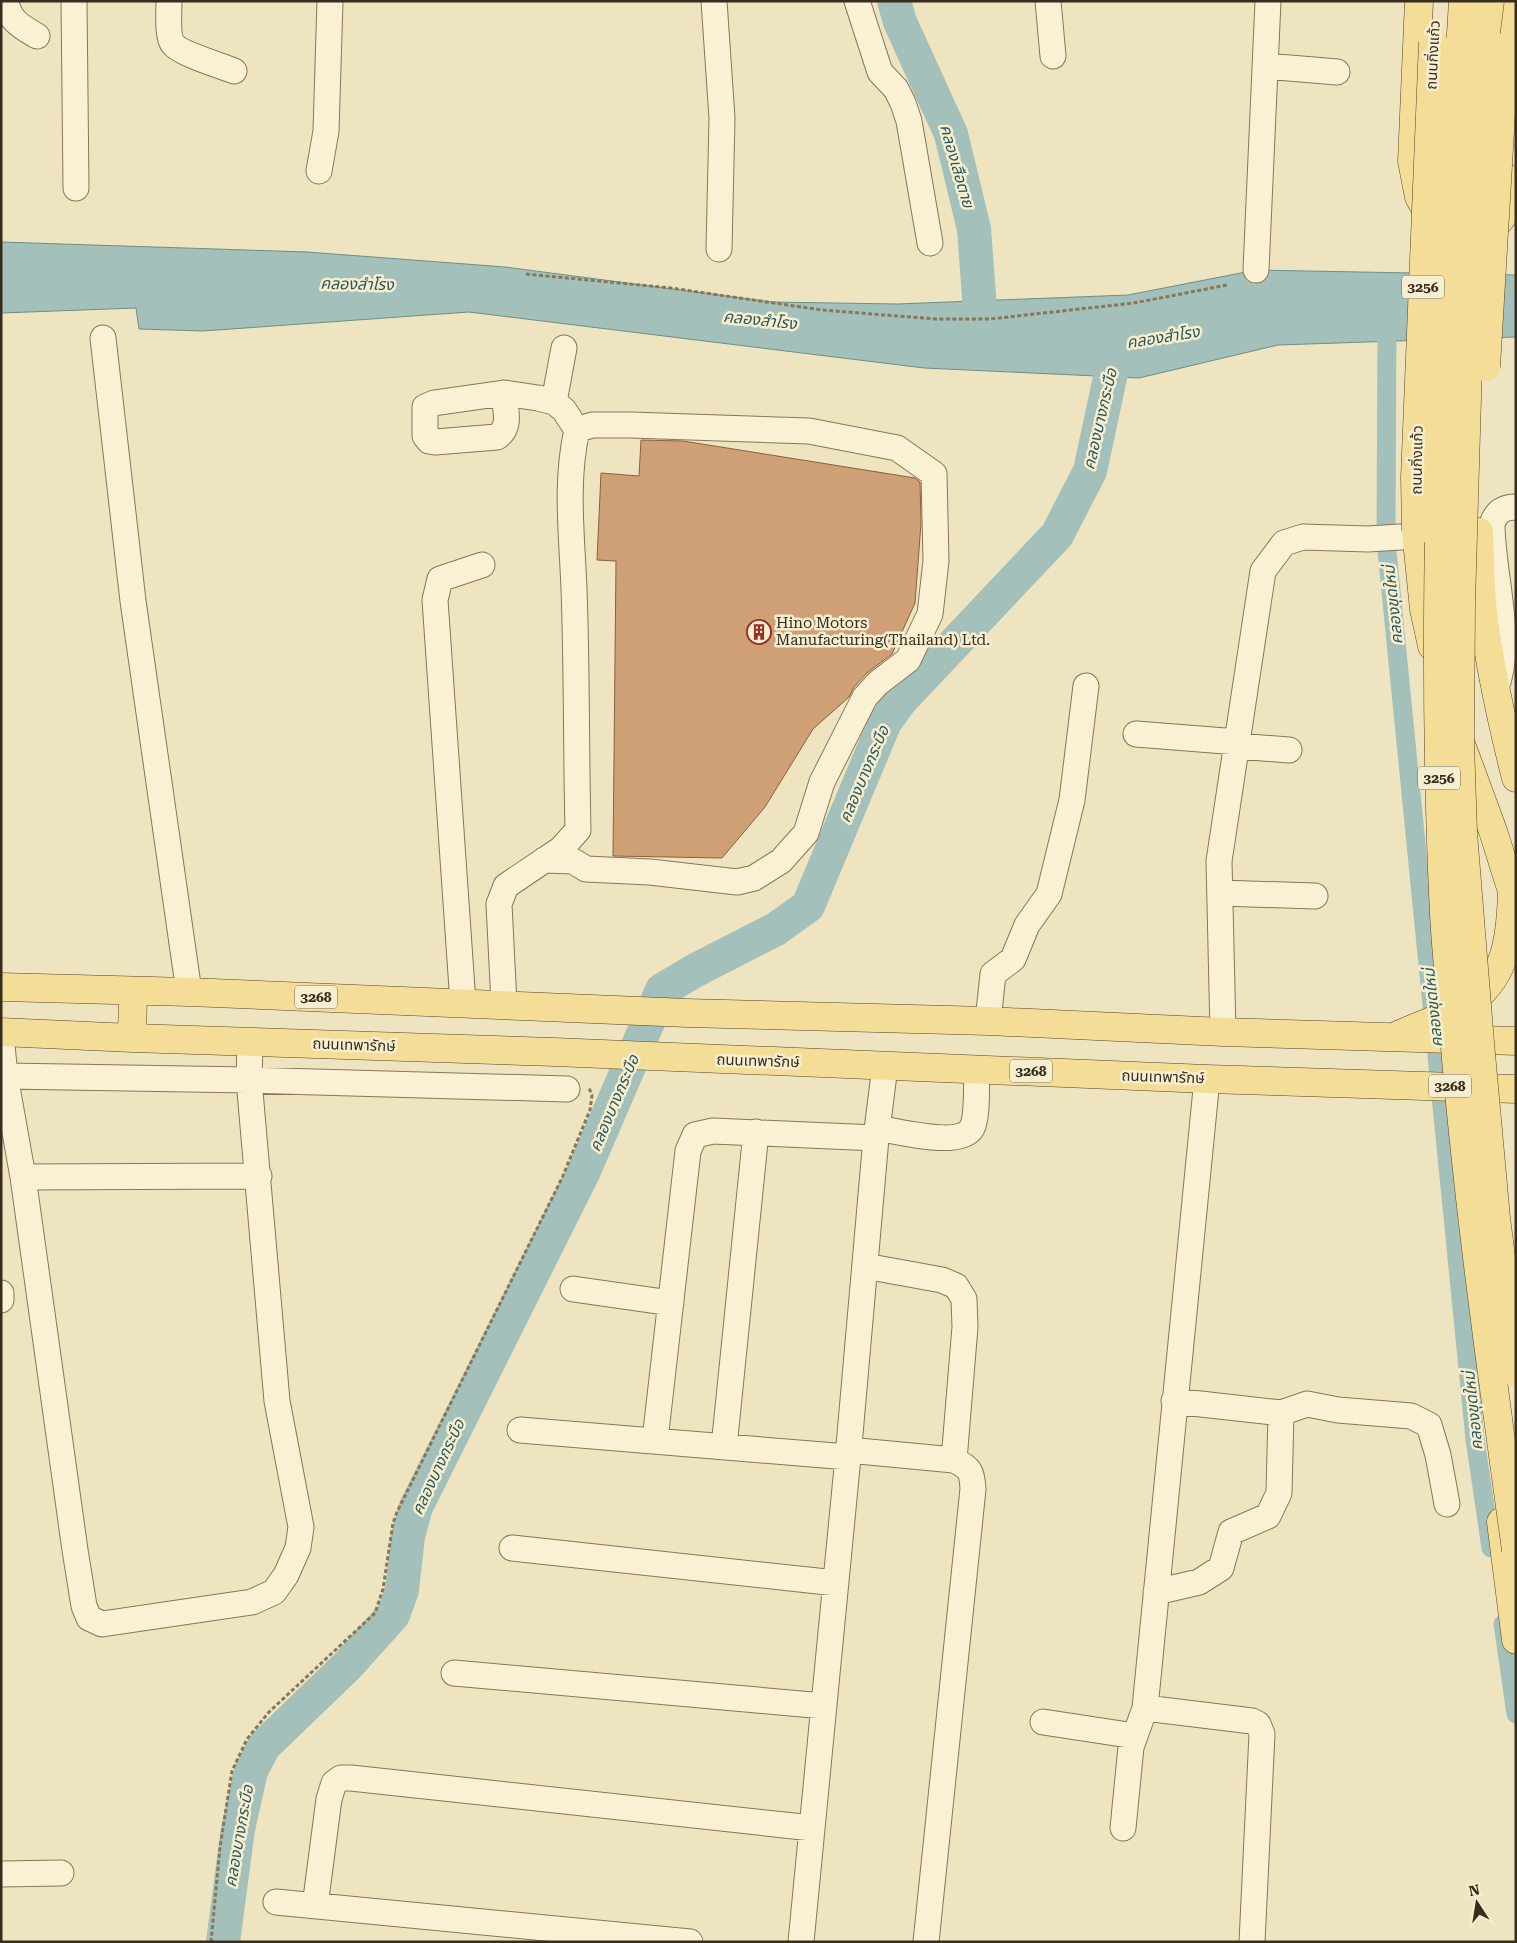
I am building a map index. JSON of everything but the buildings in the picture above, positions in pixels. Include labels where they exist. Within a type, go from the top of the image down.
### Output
[{"type":"main road","points":[[1418,1],[1412,161],[1419,197],[1425,208],[1435,218],[1499,221],[1512,200],[1516,179]]},
{"type":"main road","name":"ถนนกิ่งแก้ว","points":[[1436,1],[1415,478],[1408,535],[1447,702],[1514,896]]},
{"type":"main road","name":"3256","points":[[1463,1],[1450,208],[1438,558],[1439,778],[1444,918],[1462,1133],[1483,1308],[1516,1550]]},
{"type":"main road","name":"3256","points":[[1503,4],[1505,47],[1478,496],[1483,611],[1495,690],[1516,778]]},
{"type":"main road","name":"3256","points":[[1503,4],[1478,87],[1473,193],[1461,603],[1460,743],[1463,833],[1480,1043],[1496,1218],[1516,1373]]},
{"type":"main road","points":[[1389,1038],[1459,1009],[1483,992],[1495,977],[1505,955],[1514,896]]},
{"type":"main road","name":"3268","points":[[1,987],[189,992],[687,1013],[988,1022],[1516,1042]]},
{"type":"main road","points":[[132,1038],[133,992]]},
{"type":"main road","name":"ถนนเทพารักษ์","points":[[1,1034],[614,1054],[677,1058],[1516,1089]]},
{"type":"main road","points":[[1516,1286],[1494,1350],[1488,1398],[1489,1430],[1516,1640]]},
{"type":"street","points":[[6,1],[8,13],[14,21],[38,36]]},
{"type":"street","points":[[74,1],[76,188]]},
{"type":"street","points":[[169,1],[172,44],[181,51],[234,71]]},
{"type":"street","points":[[319,172],[326,131],[330,1]]},
{"type":"street","points":[[714,1],[722,118],[720,249]]},
{"type":"street","points":[[857,1],[880,72],[896,89],[909,121],[930,243]]},
{"type":"street","points":[[1048,1],[1053,56]]},
{"type":"street","points":[[1256,270],[1268,1]]},
{"type":"street","points":[[1266,66],[1337,72]]},
{"type":"street","points":[[103,338],[133,602],[189,992]]},
{"type":"street","points":[[554,402],[564,348]]},
{"type":"street","points":[[504,393],[554,402],[564,410],[576,430],[572,450],[570,482],[578,830],[561,849],[506,886],[500,904],[504,1004]]},
{"type":"street","points":[[544,860],[572,861],[586,870],[650,872],[737,882],[754,878],[781,860],[806,833],[822,782],[865,696],[878,683],[908,660],[930,614],[936,562],[934,474],[897,448],[808,431],[631,425],[592,425],[576,430]]},
{"type":"street","points":[[1495,690],[1501,677],[1504,653],[1492,524],[1498,512],[1508,507],[1516,507]]},
{"type":"street","points":[[1223,1032],[1220,861],[1263,571],[1284,543],[1303,537],[1368,539],[1408,535]]},
{"type":"street","points":[[463,1003],[435,600],[440,580],[482,565]]},
{"type":"street","points":[[988,1022],[994,974],[1013,959],[1027,925],[1049,894],[1072,800],[1086,686]]},
{"type":"street","points":[[1136,734],[1289,750]]},
{"type":"street","points":[[1220,893],[1315,896]]},
{"type":"street","points":[[1,1034],[5,1076],[23,1177],[84,1606],[89,1618],[102,1624],[252,1602],[274,1592],[286,1575],[298,1548],[301,1527],[277,1401],[249,1080],[250,1042]]},
{"type":"street","points":[[801,1942],[877,1133],[885,1066]]},
{"type":"street","points":[[655,1440],[688,1151],[696,1135],[713,1131],[877,1133],[943,1138],[965,1134],[972,1128],[977,1069]]},
{"type":"street","points":[[5,1076],[576,1086]]},
{"type":"street","points":[[1124,1828],[1130,1747],[1145,1708],[1207,1078]]},
{"type":"street","points":[[724,1447],[756,1132]]},
{"type":"street","points":[[23,1177],[258,1176]]},
{"type":"street","points":[[865,1266],[942,1280],[956,1286],[964,1299],[965,1327],[954,1460]]},
{"type":"street","points":[[573,1289],[671,1303]]},
{"type":"street","points":[[1,1293],[1,1300]]},
{"type":"street","points":[[1174,1401],[1281,1413],[1307,1404],[1338,1410],[1411,1416],[1428,1425],[1438,1455],[1447,1504]]},
{"type":"street","points":[[1156,1592],[1199,1582],[1221,1568],[1231,1532],[1268,1516],[1279,1493],[1281,1413]]},
{"type":"street","points":[[520,1430],[724,1447],[954,1460],[966,1466],[972,1475],[973,1488],[926,1942]]},
{"type":"street","points":[[512,1548],[836,1583]]},
{"type":"street","points":[[454,1673],[824,1706]]},
{"type":"street","points":[[1145,1708],[1252,1721],[1258,1724],[1262,1734],[1252,1942]]},
{"type":"street","points":[[1043,1722],[1135,1736]]},
{"type":"street","points":[[315,1906],[329,1799],[334,1783],[341,1778],[812,1828]]},
{"type":"street","points":[[1,1874],[61,1874]]},
{"type":"street","points":[[276,1902],[690,1942]]},
{"type":"path","points":[[526,274],[671,288],[822,310],[936,319],[990,319],[1134,303],[1227,285]]},
{"type":"path","points":[[211,1942],[220,1848],[232,1770],[247,1739],[268,1712],[375,1613],[383,1589],[393,1523],[562,1178],[590,1110],[592,1095],[588,1087],[576,1086]]},
{"type":"water","name":"คลองสำโรง","points":[[1,242],[307,252],[505,267],[772,302],[897,304],[1128,295],[1256,270],[1516,275],[1516,337],[1278,345],[1139,378],[924,368],[469,312],[203,331],[139,329],[136,308],[1,313]]},
{"type":"waterway","name":"คลองเสือตาย","points":[[894,1],[900,22],[951,134],[974,229],[979,296],[979,341]]},
{"type":"waterway","name":"คลองขุดใหม่","points":[[1387,316],[1386,541],[1475,1439],[1491,1548]]},
{"type":"waterway","name":"คลองบางกระบือ","points":[[223,1942],[238,1829],[251,1771],[264,1746],[347,1666],[393,1615],[402,1590],[408,1536],[416,1507],[583,1173],[662,990],[696,970],[776,929],[808,906],[885,722],[901,700],[1057,535],[1090,471],[1117,345]]},
{"type":"waterway","name":"คลองขุดใหม่","points":[[1503,1624],[1516,1714]]},
{"type":"place","name":"Hino Motors Manufacturing(Thailand) Ltd.","points":[[759,632]]}]
